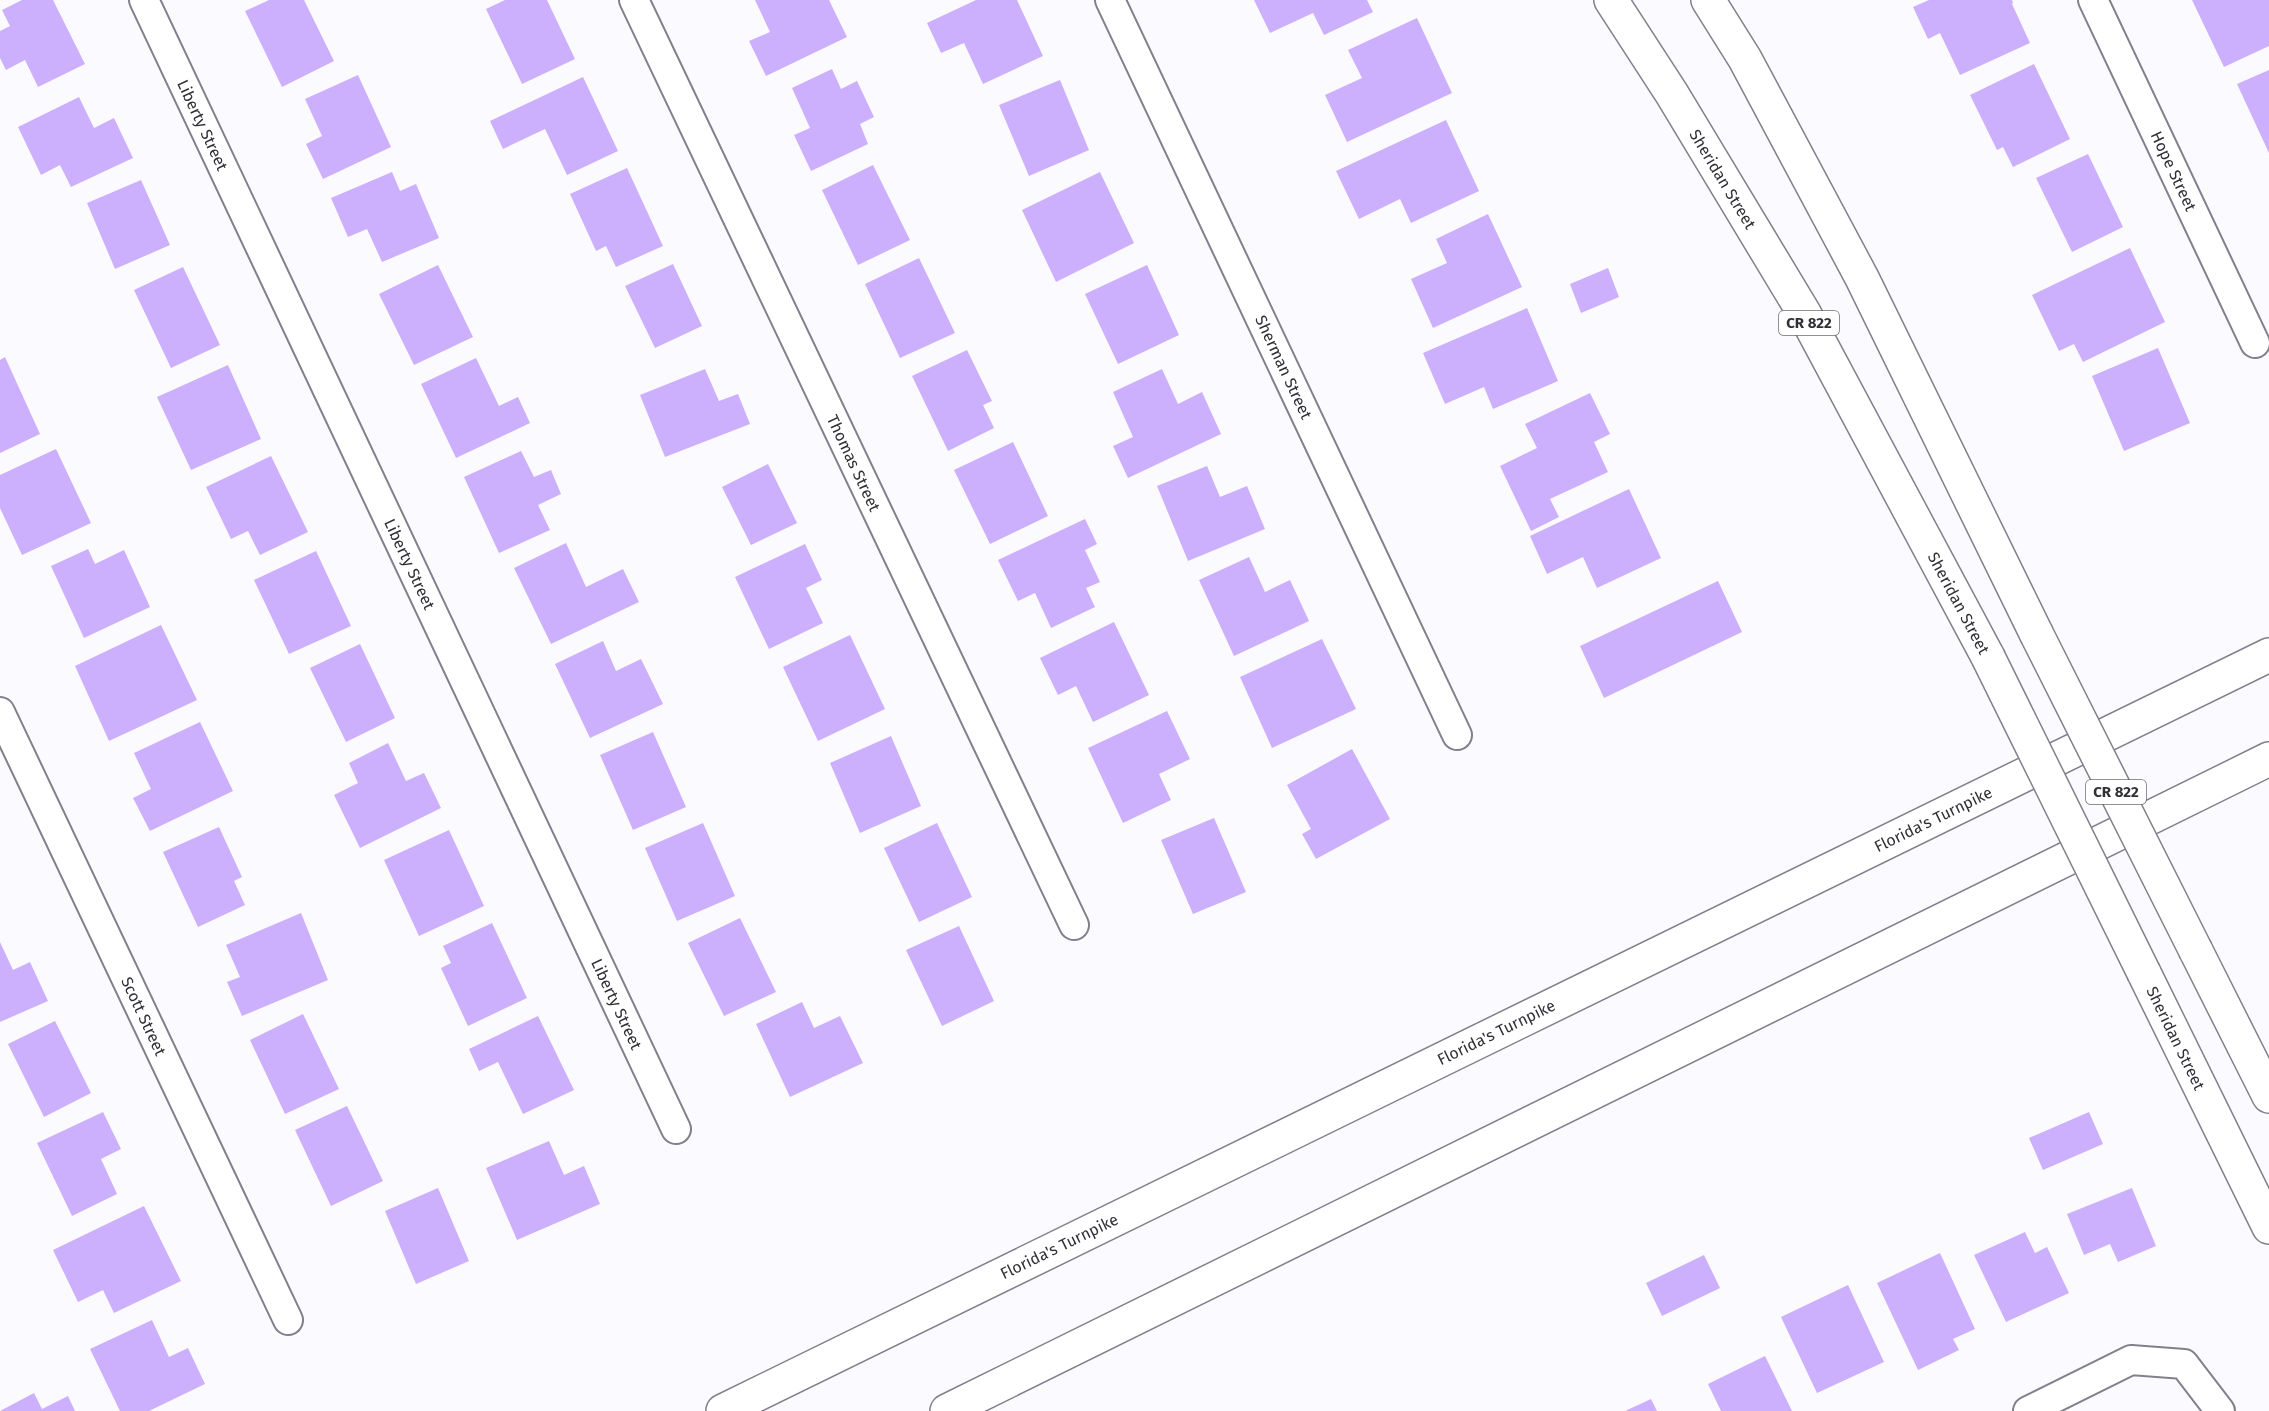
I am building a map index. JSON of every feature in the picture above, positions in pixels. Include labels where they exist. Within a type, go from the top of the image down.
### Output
[{"type":"main road","name":"Sheridan Street","points":[[1611,0],[1672,94],[1804,313],[1988,657],[2269,1227]]},
{"type":"main road","name":"CR 822","points":[[1708,0],[1745,59],[1862,278],[2036,633],[2269,1096]]},
{"type":"main road","name":"Florida's Turnpike","points":[[723,1411],[2269,655]]},
{"type":"main road","points":[[947,1411],[2269,759]]},
{"type":"street","name":"Liberty Street","points":[[144,0],[676,1128]]},
{"type":"street","name":"Thomas Street","points":[[634,0],[1074,925]]},
{"type":"street","name":"Sherman Street","points":[[1110,0],[1457,735]]},
{"type":"street","name":"Hope Street","points":[[2093,0],[2254,343]]},
{"type":"street","name":"Scott Street","points":[[0,712],[288,1320]]},
{"type":"street","points":[[2028,1411],[2131,1360],[2184,1364],[2220,1411]]},
{"type":"building","points":[[22,0],[53,0],[85,64],[38,87],[25,60],[6,70],[0,58],[0,31],[10,26],[2,10]]},
{"type":"building","points":[[269,0],[304,0],[334,61],[282,87],[245,11]]},
{"type":"building","points":[[505,0],[547,0],[575,59],[522,84],[486,9]]},
{"type":"building","points":[[755,0],[829,0],[847,37],[766,76],[749,41],[770,32]]},
{"type":"building","points":[[976,0],[1017,0],[1043,56],[983,84],[964,43],[941,53],[927,23]]},
{"type":"building","points":[[1254,0],[1367,0],[1373,12],[1324,35],[1313,13],[1270,33]]},
{"type":"building","points":[[1929,0],[2012,0],[2030,43],[1960,75],[1940,33],[1928,39],[1913,7]]},
{"type":"building","points":[[2192,0],[2269,0],[2269,46],[2224,67]]},
{"type":"building","points":[[1417,18],[1452,93],[1347,142],[1325,95],[1362,78],[1348,50]]},
{"type":"building","points":[[2034,64],[2070,139],[2013,167],[2003,147],[1997,150],[1970,95]]},
{"type":"building","points":[[832,69],[841,89],[857,81],[874,117],[860,124],[868,144],[811,171],[794,135],[810,128],[792,88]]},
{"type":"building","points":[[2269,70],[2269,153],[2237,84]]},
{"type":"building","points":[[358,75],[391,147],[323,179],[306,144],[322,136],[305,99]]},
{"type":"building","points":[[583,77],[618,151],[567,175],[545,129],[503,149],[490,121]]},
{"type":"building","points":[[1060,80],[1089,150],[1029,176],[999,105]]},
{"type":"building","points":[[79,97],[94,128],[114,118],[133,158],[71,187],[60,165],[41,175],[18,127]]},
{"type":"building","points":[[1446,120],[1479,191],[1411,223],[1400,199],[1359,219],[1336,171]]},
{"type":"building","points":[[2088,154],[2123,227],[2072,252],[2036,178]]},
{"type":"building","points":[[873,165],[910,240],[858,265],[822,190]]},
{"type":"building","points":[[627,168],[663,246],[616,267],[606,246],[596,251],[570,194]]},
{"type":"building","points":[[392,172],[400,191],[416,184],[439,238],[382,262],[367,229],[348,237],[331,198]]},
{"type":"building","points":[[1100,172],[1134,243],[1056,282],[1022,210]]},
{"type":"building","points":[[141,180],[170,245],[115,269],[87,203]]},
{"type":"building","points":[[1488,214],[1522,287],[1433,328],[1411,279],[1447,263],[1436,239]]},
{"type":"building","points":[[2130,248],[2165,322],[2083,362],[2074,344],[2059,351],[2032,295]]},
{"type":"building","points":[[919,258],[955,333],[900,358],[865,284]]},
{"type":"building","points":[[673,264],[702,326],[655,348],[625,286]]},
{"type":"building","points":[[438,265],[473,337],[414,365],[379,294]]},
{"type":"building","points":[[1147,265],[1179,335],[1118,364],[1085,294]]},
{"type":"building","points":[[183,267],[220,345],[171,368],[134,290]]},
{"type":"building","points":[[1608,268],[1619,297],[1581,313],[1570,284]]},
{"type":"building","points":[[1527,308],[1558,381],[1493,409],[1484,387],[1445,404],[1423,353]]},
{"type":"building","points":[[2158,348],[2190,423],[2124,451],[2092,376]]},
{"type":"building","points":[[967,350],[992,401],[983,405],[994,428],[948,451],[912,376]]},
{"type":"building","points":[[5,357],[40,434],[0,453],[0,360]]},
{"type":"building","points":[[476,358],[499,406],[518,397],[530,423],[456,458],[421,384]]},
{"type":"building","points":[[228,365],[261,439],[191,470],[157,397]]},
{"type":"building","points":[[705,369],[719,401],[738,394],[750,424],[665,457],[640,395]]},
{"type":"building","points":[[1162,369],[1178,404],[1202,392],[1221,434],[1128,478],[1113,446],[1133,437],[1113,392]]},
{"type":"building","points":[[1590,393],[1610,434],[1594,442],[1608,472],[1550,499],[1559,517],[1531,531],[1500,466],[1537,448],[1525,424]]},
{"type":"building","points":[[1013,442],[1048,516],[990,544],[954,470]]},
{"type":"building","points":[[56,449],[91,523],[22,555],[0,508],[0,475]]},
{"type":"building","points":[[521,451],[534,477],[551,470],[561,494],[538,505],[550,530],[499,553],[464,477]]},
{"type":"building","points":[[271,456],[308,532],[260,555],[248,531],[231,539],[206,487]]},
{"type":"building","points":[[768,464],[797,523],[751,545],[722,487]]},
{"type":"building","points":[[1207,466],[1220,497],[1247,486],[1265,529],[1188,561],[1157,486]]},
{"type":"building","points":[[1629,489],[1661,558],[1597,588],[1583,557],[1547,574],[1530,536]]},
{"type":"building","points":[[1085,519],[1097,544],[1085,550],[1100,582],[1086,588],[1095,607],[1051,628],[1035,593],[1018,601],[998,560]]},
{"type":"building","points":[[566,543],[586,587],[623,569],[639,602],[551,644],[514,568]]},
{"type":"building","points":[[805,544],[822,580],[806,588],[823,623],[769,649],[735,577]]},
{"type":"building","points":[[88,549],[95,564],[124,550],[150,607],[84,638],[51,566]]},
{"type":"building","points":[[316,551],[351,626],[289,654],[254,580]]},
{"type":"building","points":[[1249,557],[1265,592],[1290,580],[1309,621],[1234,656],[1199,580]]},
{"type":"building","points":[[1718,581],[1742,632],[1604,698],[1580,646]]},
{"type":"building","points":[[1114,622],[1149,695],[1093,722],[1076,686],[1058,695],[1040,658]]},
{"type":"building","points":[[161,625],[197,700],[109,741],[75,666]]},
{"type":"building","points":[[850,635],[885,709],[818,741],[783,667]]},
{"type":"building","points":[[1322,639],[1356,709],[1272,748],[1240,677]]},
{"type":"building","points":[[603,641],[616,671],[641,659],[663,704],[590,738],[555,664]]},
{"type":"building","points":[[360,644],[395,718],[346,742],[310,668]]},
{"type":"building","points":[[1167,711],[1190,759],[1159,774],[1171,800],[1123,823],[1088,748]]},
{"type":"building","points":[[200,722],[233,791],[150,831],[133,798],[151,789],[134,753]]},
{"type":"building","points":[[653,732],[686,807],[633,830],[600,755]]},
{"type":"building","points":[[891,736],[921,806],[860,833],[830,763]]},
{"type":"building","points":[[388,743],[406,781],[424,773],[441,808],[360,848],[334,795],[358,783],[349,763]]},
{"type":"building","points":[[1352,749],[1390,819],[1316,859],[1302,834],[1311,829],[1287,785]]},
{"type":"building","points":[[1214,818],[1246,892],[1193,914],[1161,840]]},
{"type":"building","points":[[703,823],[735,896],[677,921],[645,848]]},
{"type":"building","points":[[937,823],[972,897],[919,922],[884,848]]},
{"type":"building","points":[[219,827],[242,877],[234,881],[245,905],[198,927],[163,852]]},
{"type":"building","points":[[449,830],[484,906],[419,936],[384,860]]},
{"type":"building","points":[[301,913],[328,980],[242,1016],[227,982],[240,977],[226,945]]},
{"type":"building","points":[[740,918],[776,992],[724,1016],[688,943]]},
{"type":"building","points":[[492,923],[527,998],[468,1026],[441,968],[451,963],[443,946]]},
{"type":"building","points":[[959,926],[994,1001],[942,1026],[906,950]]},
{"type":"building","points":[[0,942],[13,970],[30,962],[48,1001],[0,1022]]},
{"type":"building","points":[[802,1002],[814,1028],[840,1016],[863,1063],[790,1097],[756,1024]]},
{"type":"building","points":[[303,1014],[339,1089],[285,1114],[250,1040]]},
{"type":"building","points":[[538,1016],[574,1090],[523,1114],[498,1062],[479,1071],[469,1049]]},
{"type":"building","points":[[55,1021],[91,1093],[44,1117],[8,1044]]},
{"type":"building","points":[[347,1106],[383,1181],[331,1206],[295,1130]]},
{"type":"building","points":[[103,1112],[121,1149],[101,1159],[117,1194],[72,1216],[37,1143]]},
{"type":"building","points":[[2089,1112],[2103,1144],[2043,1170],[2029,1138]]},
{"type":"building","points":[[549,1141],[564,1175],[584,1166],[600,1204],[517,1240],[486,1168]]},
{"type":"building","points":[[438,1188],[469,1261],[416,1284],[385,1211]]},
{"type":"building","points":[[2132,1188],[2156,1246],[2118,1262],[2110,1244],[2084,1255],[2067,1214]]},
{"type":"building","points":[[144,1206],[181,1281],[114,1313],[103,1290],[78,1302],[53,1250]]},
{"type":"building","points":[[2025,1232],[2035,1253],[2047,1247],[2069,1293],[2006,1322],[1974,1255]]},
{"type":"building","points":[[1940,1253],[1975,1329],[1953,1339],[1959,1350],[1918,1370],[1877,1283]]},
{"type":"building","points":[[1704,1255],[1720,1288],[1662,1316],[1646,1283]]},
{"type":"building","points":[[1848,1285],[1884,1362],[1817,1393],[1781,1317]]},
{"type":"building","points":[[152,1320],[169,1357],[188,1348],[205,1384],[149,1411],[120,1411],[90,1349]]},
{"type":"building","points":[[1765,1356],[1792,1411],[1721,1411],[1708,1384]]},
{"type":"building","points":[[34,1393],[42,1409],[68,1396],[75,1411],[0,1411]]},
{"type":"building","points":[[1651,1399],[1657,1411],[1625,1411]]}]
